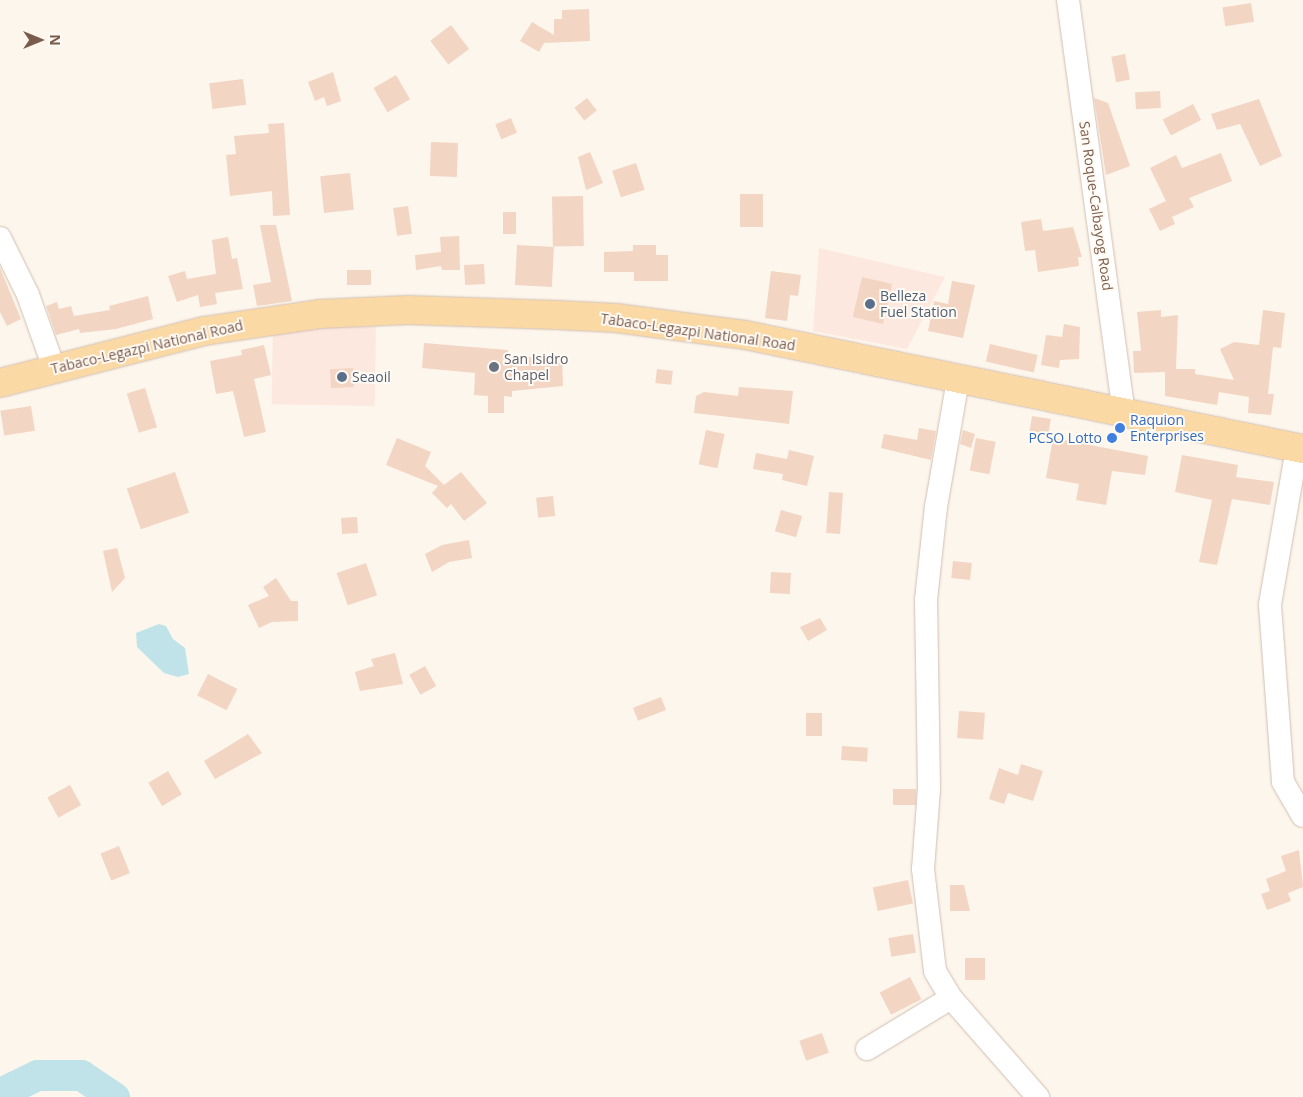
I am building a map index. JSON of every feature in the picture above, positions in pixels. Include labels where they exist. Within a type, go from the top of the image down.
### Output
[{"type":"main road","name":"Tabaco-Legazpi National Road","points":[[0,383],[54,368],[249,323],[319,314],[408,310],[616,318],[744,335],[1300,448]]},
{"type":"street","name":"San Roque-Calbayog Road","points":[[1068,0],[1124,413]]},
{"type":"street","points":[[0,238],[28,295],[54,368]]},
{"type":"street","points":[[958,378],[936,507],[926,600],[929,790],[923,869],[935,971],[951,998],[1038,1097]]},
{"type":"street","points":[[1300,448],[1270,605],[1283,782],[1303,816]]},
{"type":"street","points":[[867,1049],[951,998]]},
{"type":"shaded area","points":[[819,248],[945,277],[907,349],[813,331]]},
{"type":"shaded area","points":[[273,325],[376,327],[375,406],[272,404]]},
{"type":"water","points":[[159,624],[166,626],[173,639],[185,648],[189,674],[178,677],[164,673],[137,647],[136,633]]},
{"type":"building","points":[[1251,3],[1254,22],[1225,26],[1222,8]]},
{"type":"building","points":[[589,9],[590,41],[544,43],[539,52],[520,41],[532,22],[554,35],[554,19],[562,19],[562,10]]},
{"type":"building","points":[[451,25],[469,49],[448,65],[430,41]]},
{"type":"building","points":[[1125,54],[1130,80],[1116,82],[1111,57]]},
{"type":"building","points":[[333,72],[341,101],[327,106],[324,97],[315,101],[308,82]]},
{"type":"building","points":[[396,75],[410,99],[387,112],[373,88]]},
{"type":"building","points":[[243,79],[246,105],[212,109],[209,83]]},
{"type":"building","points":[[1160,91],[1161,108],[1136,109],[1135,92]]},
{"type":"building","points":[[587,98],[597,111],[584,120],[574,108]]},
{"type":"building","points":[[1094,98],[1108,103],[1130,166],[1106,175]]},
{"type":"building","points":[[1259,99],[1282,156],[1260,166],[1240,124],[1217,130],[1211,114]]},
{"type":"building","points":[[1193,104],[1201,120],[1171,135],[1163,119]]},
{"type":"building","points":[[511,118],[517,133],[501,139],[495,124]]},
{"type":"building","points":[[284,123],[290,215],[273,216],[272,191],[230,196],[226,155],[236,154],[234,136],[269,133],[268,124]]},
{"type":"building","points":[[431,142],[458,143],[457,177],[430,176]]},
{"type":"building","points":[[590,152],[603,183],[586,190],[578,157]]},
{"type":"building","points":[[1221,153],[1232,181],[1189,198],[1194,207],[1172,217],[1175,224],[1160,231],[1149,209],[1166,201],[1150,168],[1176,155],[1182,168]]},
{"type":"building","points":[[636,163],[645,190],[621,197],[612,171]]},
{"type":"building","points":[[350,173],[354,210],[324,213],[320,176]]},
{"type":"building","points":[[740,194],[763,194],[763,227],[740,227]]},
{"type":"building","points":[[583,196],[584,246],[553,247],[552,197]]},
{"type":"building","points":[[408,206],[412,234],[397,236],[393,208]]},
{"type":"building","points":[[503,212],[516,212],[516,234],[503,234]]},
{"type":"building","points":[[1041,219],[1043,231],[1073,227],[1082,257],[1078,257],[1079,266],[1038,272],[1035,250],[1025,251],[1021,222]]},
{"type":"building","points":[[260,225],[276,225],[292,301],[257,306],[253,285],[271,282]]},
{"type":"building","points":[[459,236],[460,270],[442,270],[441,266],[416,270],[415,255],[441,252],[440,237]]},
{"type":"building","points":[[228,237],[232,259],[237,258],[243,289],[215,293],[217,304],[200,307],[198,295],[177,302],[168,276],[185,271],[187,279],[216,274],[212,240]]},
{"type":"building","points":[[517,245],[554,247],[552,287],[515,285]]},
{"type":"building","points":[[633,245],[656,245],[656,255],[668,255],[668,281],[634,281],[634,272],[604,272],[604,252],[633,251]]},
{"type":"building","points":[[484,264],[485,284],[465,285],[464,265]]},
{"type":"building","points":[[0,268],[21,319],[7,326],[0,312]]},
{"type":"building","points":[[347,270],[371,270],[371,285],[347,285]]},
{"type":"building","points":[[771,271],[801,275],[798,296],[790,295],[787,321],[765,318]]},
{"type":"building","points":[[862,277],[892,284],[883,324],[853,317]]},
{"type":"building","points":[[952,281],[975,285],[963,338],[928,331],[934,301],[948,304]]},
{"type":"building","points":[[148,296],[153,319],[116,329],[80,333],[79,329],[56,335],[46,306],[57,302],[59,309],[71,306],[74,316],[110,310],[109,306]]},
{"type":"building","points":[[1161,310],[1161,317],[1178,315],[1176,369],[1195,369],[1195,374],[1234,380],[1220,349],[1234,342],[1259,345],[1263,310],[1285,313],[1281,348],[1273,347],[1268,394],[1274,394],[1271,415],[1248,413],[1249,397],[1219,392],[1217,405],[1165,396],[1165,372],[1134,373],[1133,351],[1141,351],[1137,312]]},
{"type":"building","points":[[1064,324],[1080,327],[1079,359],[1060,360],[1059,368],[1041,365],[1046,335],[1062,337]]},
{"type":"building","points":[[424,343],[508,350],[508,357],[562,357],[563,386],[512,391],[512,397],[504,396],[504,413],[488,413],[488,396],[474,395],[475,373],[422,368]]},
{"type":"building","points":[[990,344],[1038,355],[1034,373],[986,362]]},
{"type":"building","points":[[264,345],[271,375],[254,379],[266,432],[244,437],[233,391],[216,394],[210,361],[242,355],[241,350]]},
{"type":"building","points":[[353,368],[354,387],[331,388],[330,369]]},
{"type":"building","points":[[657,369],[673,371],[671,385],[655,383]]},
{"type":"building","points":[[739,387],[793,391],[789,424],[694,413],[696,396],[704,392],[738,396]]},
{"type":"building","points":[[145,388],[157,427],[139,433],[127,394]]},
{"type":"building","points":[[31,406],[35,431],[4,436],[0,411]]},
{"type":"building","points":[[1032,416],[1051,419],[1048,434],[1030,431]]},
{"type":"building","points":[[919,428],[936,431],[931,460],[881,448],[884,434],[917,440]]},
{"type":"building","points":[[706,430],[725,434],[717,468],[699,464]]},
{"type":"building","points":[[963,430],[975,434],[971,448],[960,444]]},
{"type":"building","points":[[397,438],[431,452],[425,466],[444,485],[461,472],[487,503],[464,521],[451,504],[447,508],[432,493],[438,486],[386,465]]},
{"type":"building","points":[[976,438],[996,442],[989,474],[970,470]]},
{"type":"building","points":[[1053,438],[1148,456],[1145,475],[1112,471],[1106,505],[1076,500],[1079,484],[1046,478]]},
{"type":"building","points":[[789,450],[814,456],[807,486],[782,480],[783,474],[753,469],[756,453],[787,459]]},
{"type":"building","points":[[1182,455],[1238,465],[1236,477],[1274,482],[1270,505],[1232,499],[1217,565],[1199,562],[1212,500],[1175,492]]},
{"type":"building","points":[[175,472],[189,513],[141,529],[127,489]]},
{"type":"building","points":[[829,492],[843,493],[840,534],[826,533]]},
{"type":"building","points":[[553,496],[555,516],[538,518],[536,498]]},
{"type":"building","points":[[781,510],[802,516],[796,537],[775,531]]},
{"type":"building","points":[[357,517],[358,533],[342,534],[341,518]]},
{"type":"building","points":[[469,540],[472,558],[449,562],[432,572],[425,554],[442,545]]},
{"type":"building","points":[[117,548],[125,578],[112,592],[103,551]]},
{"type":"building","points":[[953,561],[972,563],[970,580],[951,578]]},
{"type":"building","points":[[366,563],[377,595],[348,605],[337,573]]},
{"type":"building","points":[[771,572],[791,573],[790,594],[770,593]]},
{"type":"building","points":[[276,578],[291,601],[298,601],[298,621],[272,622],[259,628],[248,605],[269,596],[263,587]]},
{"type":"building","points":[[820,618],[827,630],[808,641],[800,627]]},
{"type":"building","points":[[395,653],[403,684],[360,691],[355,672],[374,666],[371,659]]},
{"type":"building","points":[[425,666],[436,686],[420,695],[409,675]]},
{"type":"building","points":[[208,674],[237,689],[227,710],[197,695]]},
{"type":"building","points":[[661,697],[666,710],[638,721],[633,708]]},
{"type":"building","points":[[959,711],[985,713],[983,740],[957,738]]},
{"type":"building","points":[[806,713],[822,713],[822,736],[806,736]]},
{"type":"building","points":[[248,734],[262,753],[215,779],[204,761]]},
{"type":"building","points":[[842,746],[868,748],[867,762],[841,760]]},
{"type":"building","points":[[1021,764],[1043,771],[1033,801],[1008,793],[1004,804],[989,799],[999,768],[1018,775]]},
{"type":"building","points":[[168,771],[182,794],[162,806],[148,783]]},
{"type":"building","points":[[70,785],[81,805],[58,818],[47,798]]},
{"type":"building","points":[[893,789],[916,789],[916,805],[893,805]]},
{"type":"building","points":[[119,846],[130,873],[111,880],[100,853]]},
{"type":"building","points":[[1299,850],[1303,887],[1288,893],[1291,901],[1267,910],[1261,894],[1270,891],[1266,879],[1286,871],[1281,856]]},
{"type":"building","points":[[908,880],[913,903],[878,911],[873,887]]},
{"type":"building","points":[[950,885],[964,885],[970,911],[950,911]]},
{"type":"building","points":[[913,934],[916,953],[891,957],[888,938]]},
{"type":"building","points":[[965,958],[985,958],[985,980],[965,980]]},
{"type":"building","points":[[910,977],[921,999],[891,1015],[880,992]]},
{"type":"building","points":[[822,1033],[829,1053],[806,1061],[799,1041]]},
{"type":"waterway","points":[[0,1093],[37,1075],[81,1075],[114,1097]]},
{"type":"place","name":"Belleza Fuel Station","points":[[870,304]]},
{"type":"place","name":"San Isidro Chapel","points":[[494,367]]},
{"type":"place","name":"Seaoil","points":[[342,377]]},
{"type":"place","name":"Raquion Enterprises","points":[[1120,428]]},
{"type":"place","name":"PCSO Lotto","points":[[1112,438]]}]
